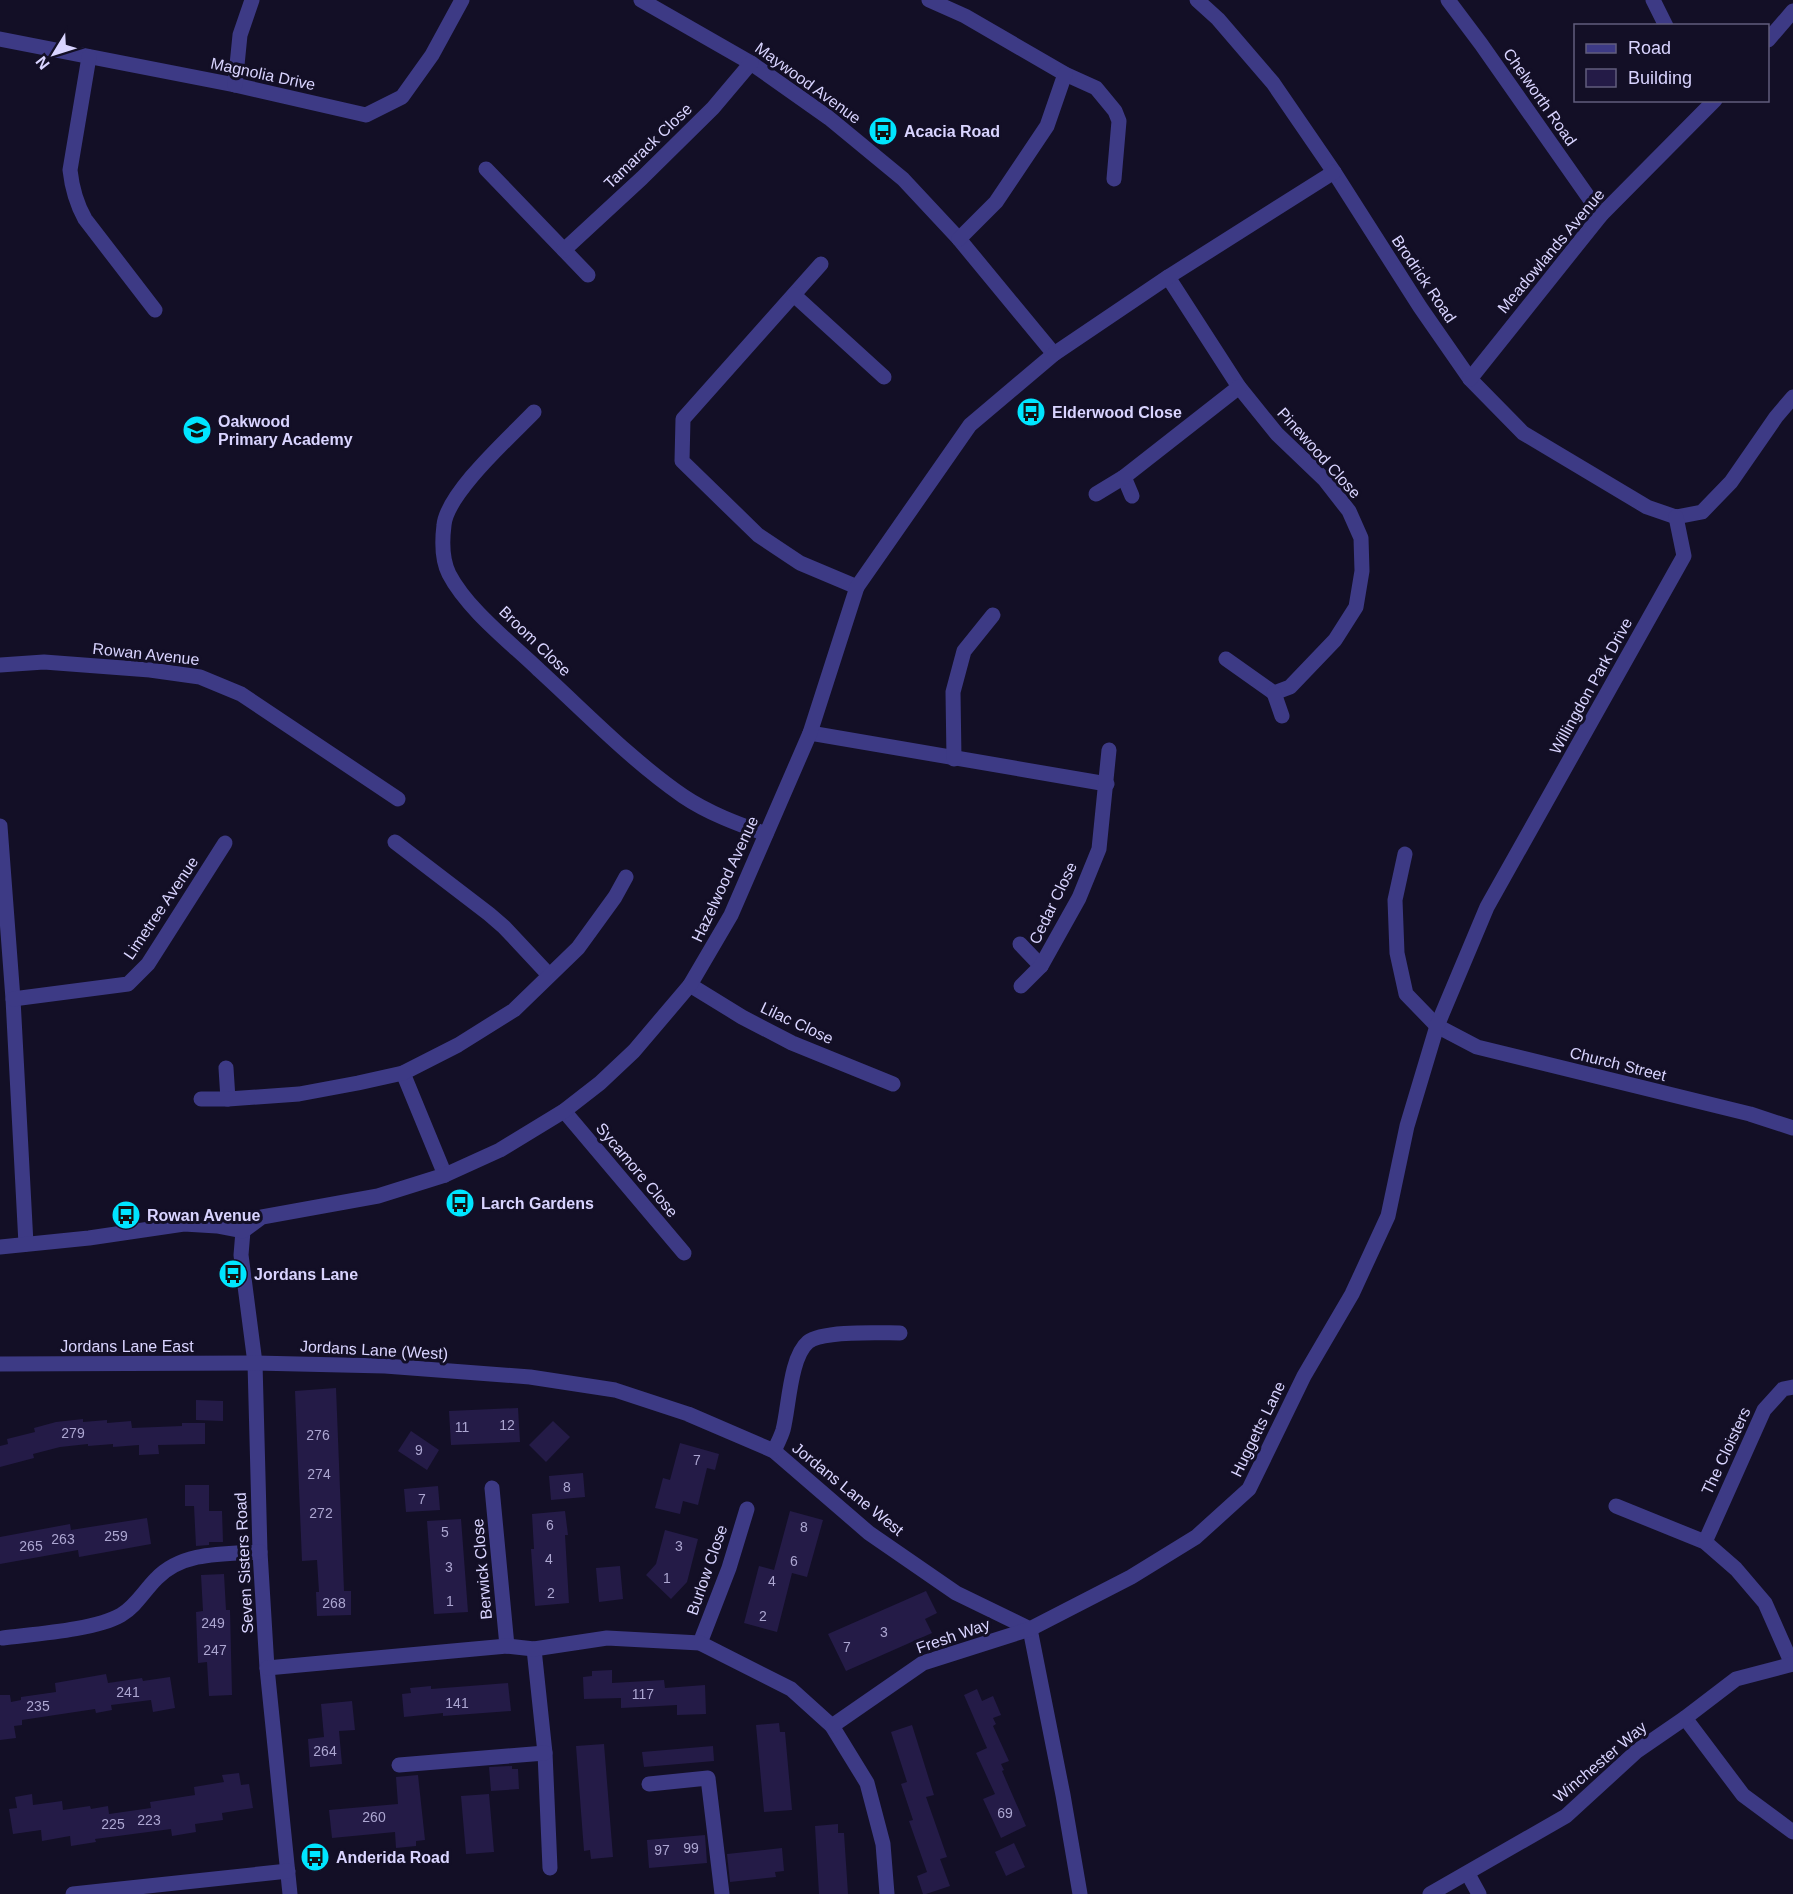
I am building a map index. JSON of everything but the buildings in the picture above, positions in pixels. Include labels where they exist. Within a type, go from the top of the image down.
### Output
[{"type":"street","points":[[235,85],[240,35],[252,0]]},
{"type":"street","name":"Magnolia Drive","points":[[0,39],[235,85],[366,115],[402,97],[432,55],[462,0]]},
{"type":"street","name":"Maywood Avenue","points":[[641,0],[751,63],[829,118],[903,180],[958,239],[1054,354]]},
{"type":"street","points":[[929,0],[965,16],[1065,74],[1096,88],[1115,111],[1119,121],[1114,179]]},
{"type":"street","name":"Brodrick Road","points":[[1197,0],[1218,19],[1273,83],[1470,379],[1523,433],[1647,507],[1676,517]]},
{"type":"street","name":"Chelworth Road","points":[[1448,0],[1482,44],[1601,215]]},
{"type":"street","points":[[1653,0],[1665,24]]},
{"type":"street","points":[[1769,38],[1793,11]]},
{"type":"street","points":[[89,57],[70,170],[77,204],[85,219],[155,309]]},
{"type":"street","name":"Tamarack Close","points":[[564,250],[713,108],[751,63]]},
{"type":"street","points":[[958,239],[996,202],[1047,126],[1065,74]]},
{"type":"street","name":"Meadowlands Avenue","points":[[1470,379],[1601,215],[1709,103]]},
{"type":"street","points":[[486,169],[588,275]]},
{"type":"street","name":"Hazelwood Avenue","points":[[243,1231],[262,1217],[378,1196],[445,1175],[500,1150],[564,1111],[634,1052],[690,985],[731,915],[810,733],[857,587],[970,425],[1054,354],[1168,277],[1334,172]]},
{"type":"street","points":[[821,264],[683,419],[682,461],[758,535],[800,563],[857,587]]},
{"type":"street","name":"Pinewood Close","points":[[1168,277],[1239,387],[1277,434],[1324,479],[1349,511],[1361,538],[1362,571],[1356,607],[1335,640],[1290,687],[1274,693]]},
{"type":"street","points":[[794,295],[884,377]]},
{"type":"street","points":[[1096,494],[1124,477],[1239,387]]},
{"type":"street","points":[[1676,517],[1702,512],[1731,482],[1776,417],[1793,397]]},
{"type":"street","name":"Broom Close","points":[[534,412],[465,485],[453,503],[444,523],[443,557],[448,573],[463,596],[502,635],[651,772],[685,798],[729,821],[766,834]]},
{"type":"street","points":[[1124,477],[1132,496]]},
{"type":"street","name":"Willingdon Park Drive","points":[[1437,1026],[1487,908],[1684,556],[1676,517]]},
{"type":"street","points":[[954,759],[953,692],[964,651],[993,615]]},
{"type":"street","points":[[1226,659],[1274,693],[1282,716]]},
{"type":"street","name":"Rowan Avenue","points":[[0,666],[45,662],[150,670],[200,677],[241,694],[398,799]]},
{"type":"street","points":[[810,733],[1107,784]]},
{"type":"street","name":"Cedar Close","points":[[1021,986],[1041,966],[1079,898],[1099,849],[1110,750]]},
{"type":"street","points":[[0,826],[13,999],[26,1244]]},
{"type":"street","points":[[395,842],[504,927],[549,975]]},
{"type":"street","name":"Limetree Avenue","points":[[13,999],[128,984],[148,964],[225,843]]},
{"type":"street","name":"Church Street","points":[[1405,854],[1395,900],[1396,953],[1406,994],[1437,1026],[1477,1047],[1750,1114],[1793,1128]]},
{"type":"street","points":[[201,1099],[228,1100],[299,1094],[403,1073],[467,1040],[514,1010],[578,948],[615,897],[626,877]]},
{"type":"street","name":"Cedar Close","points":[[1020,944],[1041,966]]},
{"type":"street","name":"Lilac Close","points":[[690,985],[742,1017],[792,1043],[893,1084]]},
{"type":"street","name":"Huggetts Lane","points":[[1030,1629],[1131,1577],[1197,1537],[1249,1489],[1304,1376],[1352,1294],[1388,1216],[1407,1126],[1437,1026]]},
{"type":"street","points":[[226,1068],[228,1100]]},
{"type":"street","points":[[403,1073],[445,1175]]},
{"type":"street","name":"Sycamore Close","points":[[564,1111],[684,1253]]},
{"type":"street","points":[[0,1247],[89,1238],[184,1224],[217,1226],[243,1231]]},
{"type":"street","name":"Seven Sisters Road","points":[[243,1231],[241,1255],[255,1363],[260,1551],[267,1668],[290,1894]]},
{"type":"street","points":[[774,1451],[782,1432],[798,1356],[808,1342],[827,1336],[900,1333]]},
{"type":"street","name":"Jordans Lane East","points":[[0,1364],[255,1363]]},
{"type":"street","name":"Jordans Lane (West)","points":[[255,1363],[385,1366],[491,1374]]},
{"type":"street","name":"Jordans Lane West","points":[[491,1374],[530,1377],[615,1390],[688,1414],[774,1451],[869,1533],[956,1593],[1030,1629]]},
{"type":"street","name":"The Cloisters","points":[[1705,1542],[1764,1410],[1784,1389],[1793,1387]]},
{"type":"street","name":"Berwick Close","points":[[492,1488],[507,1646]]},
{"type":"street","points":[[1616,1506],[1705,1542],[1736,1569],[1765,1603],[1792,1664]]},
{"type":"street","name":"Burlow Close","points":[[700,1643],[729,1568],[747,1509]]},
{"type":"street","points":[[3,1638],[99,1624],[121,1615],[136,1603],[168,1568],[198,1556],[260,1551]]},
{"type":"street","points":[[1030,1629],[1080,1894]]},
{"type":"street","name":"Fresh Way","points":[[832,1726],[923,1663],[1030,1629]]},
{"type":"street","points":[[267,1668],[507,1646],[534,1649],[606,1638],[700,1643],[791,1689],[832,1726],[867,1783],[883,1844],[887,1894]]},
{"type":"street","points":[[534,1649],[545,1753],[550,1868]]},
{"type":"street","name":"Winchester Way","points":[[1430,1894],[1566,1816],[1637,1751],[1736,1679],[1792,1664]]},
{"type":"street","points":[[1685,1718],[1743,1795],[1793,1832]]},
{"type":"street","points":[[399,1765],[545,1753]]},
{"type":"street","points":[[648,1784],[708,1778],[722,1894]]},
{"type":"street","points":[[73,1894],[288,1871]]},
{"type":"street","points":[[1468,1874],[1479,1894]]},
{"type":"place","name":"Acacia Road","points":[[883,131]]},
{"type":"place","name":"Elderwood Close","points":[[1031,412]]},
{"type":"place","name":"Oakwood Primary Academy","points":[[197,430]]},
{"type":"place","name":"Larch Gardens","points":[[460,1203]]},
{"type":"place","name":"Rowan Avenue","points":[[126,1215]]},
{"type":"place","name":"Jordans Lane","points":[[233,1274]]},
{"type":"place","name":"Anderida Road","points":[[315,1857]]}]
